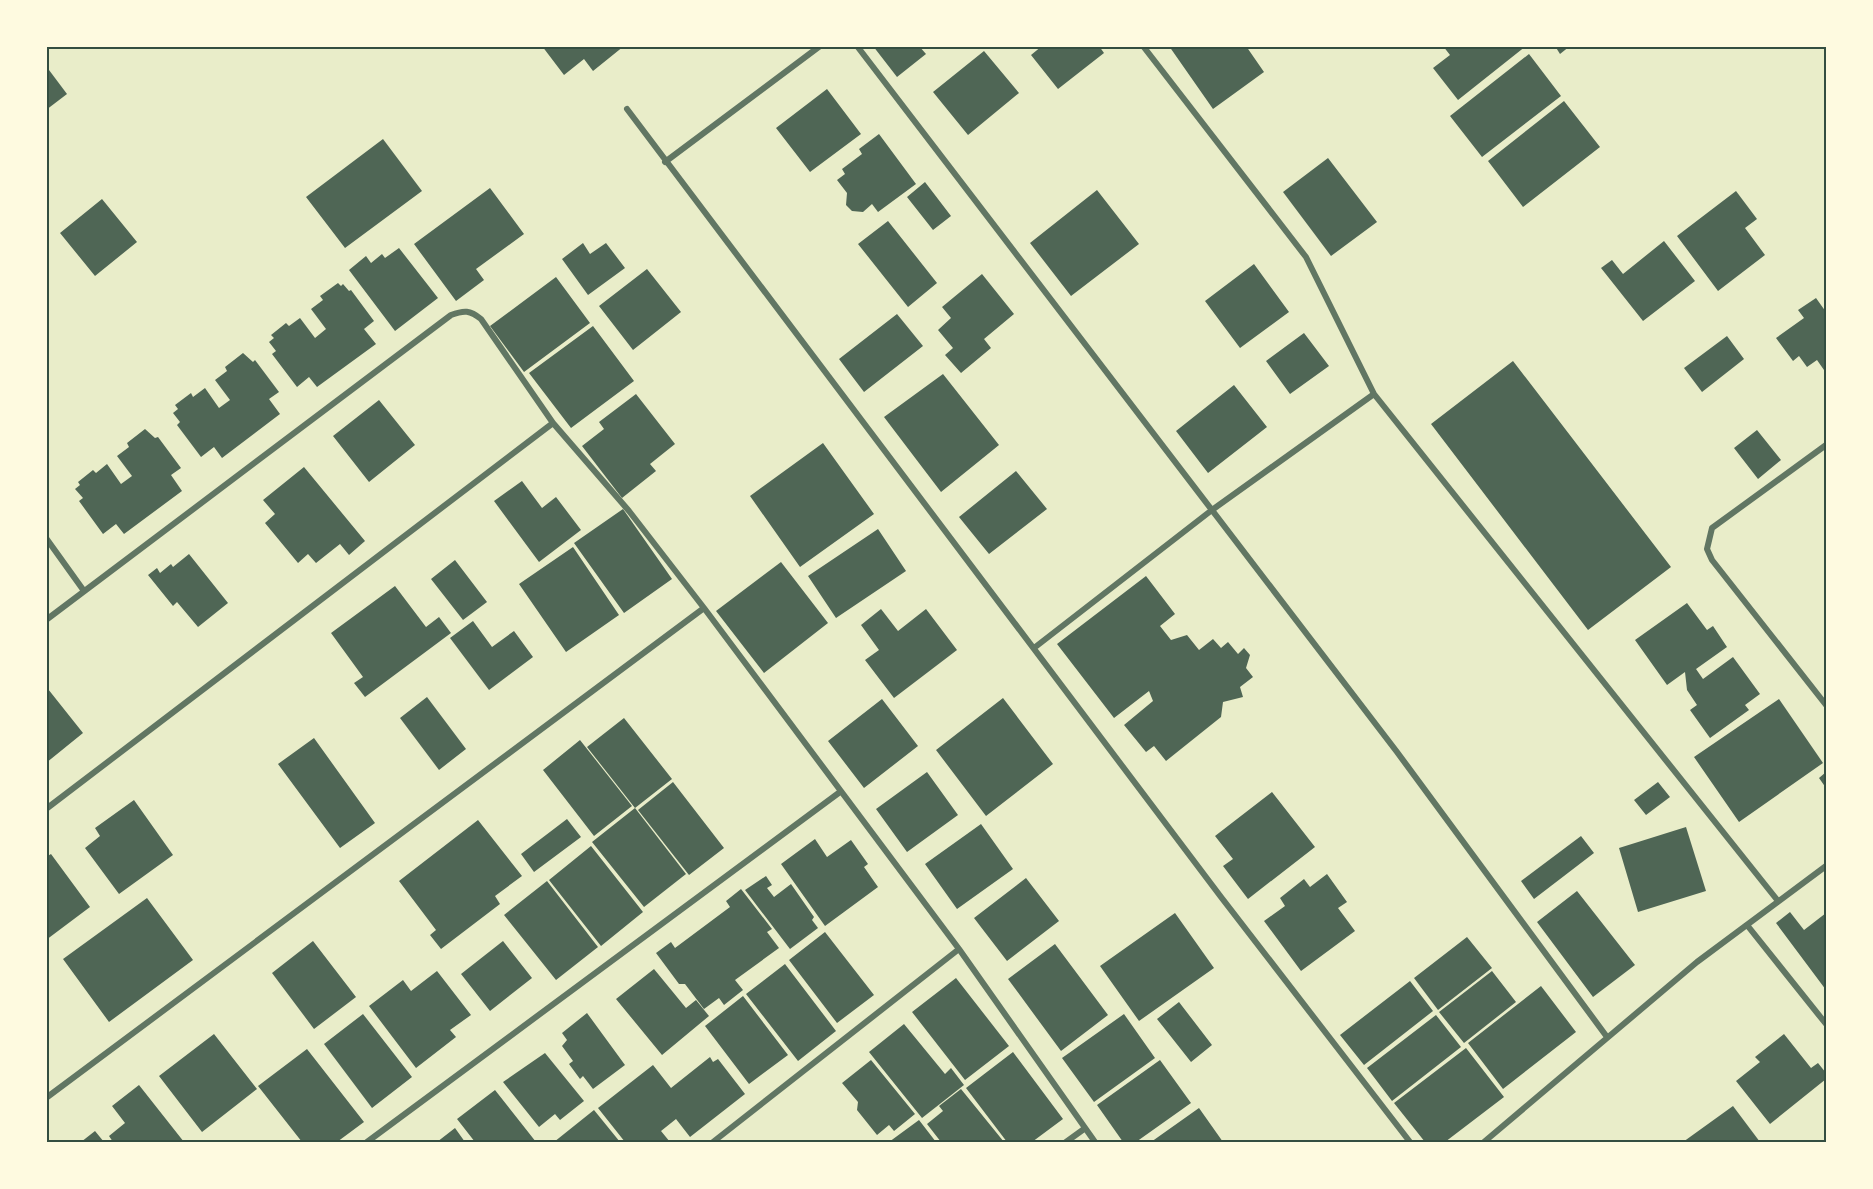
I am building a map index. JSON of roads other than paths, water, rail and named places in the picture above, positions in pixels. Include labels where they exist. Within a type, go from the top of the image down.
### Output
[{"type":"street","points":[[665,162],[820,46]]},
{"type":"street","points":[[857,46],[1397,752],[1607,1037]]},
{"type":"street","points":[[1143,46],[1306,257],[1374,394],[1778,901]]},
{"type":"street","points":[[627,109],[1410,1143]]},
{"type":"street","points":[[46,620],[451,315],[463,311],[472,312],[481,319],[553,423],[628,511],[704,608],[959,949],[1095,1143]]},
{"type":"street","points":[[1034,648],[1212,510],[1374,394]]},
{"type":"street","points":[[46,809],[553,423]]},
{"type":"street","points":[[1827,445],[1712,528],[1707,549],[1712,560],[1827,705]]},
{"type":"street","points":[[46,538],[84,591]]},
{"type":"street","points":[[46,1098],[704,608]]},
{"type":"street","points":[[367,1143],[840,792]]},
{"type":"street","points":[[1484,1143],[1697,962],[1827,866]]},
{"type":"street","points":[[1747,925],[1827,1024]]},
{"type":"street","points":[[713,1143],[959,949]]},
{"type":"street","points":[[1066,1143],[1084,1129]]}]
